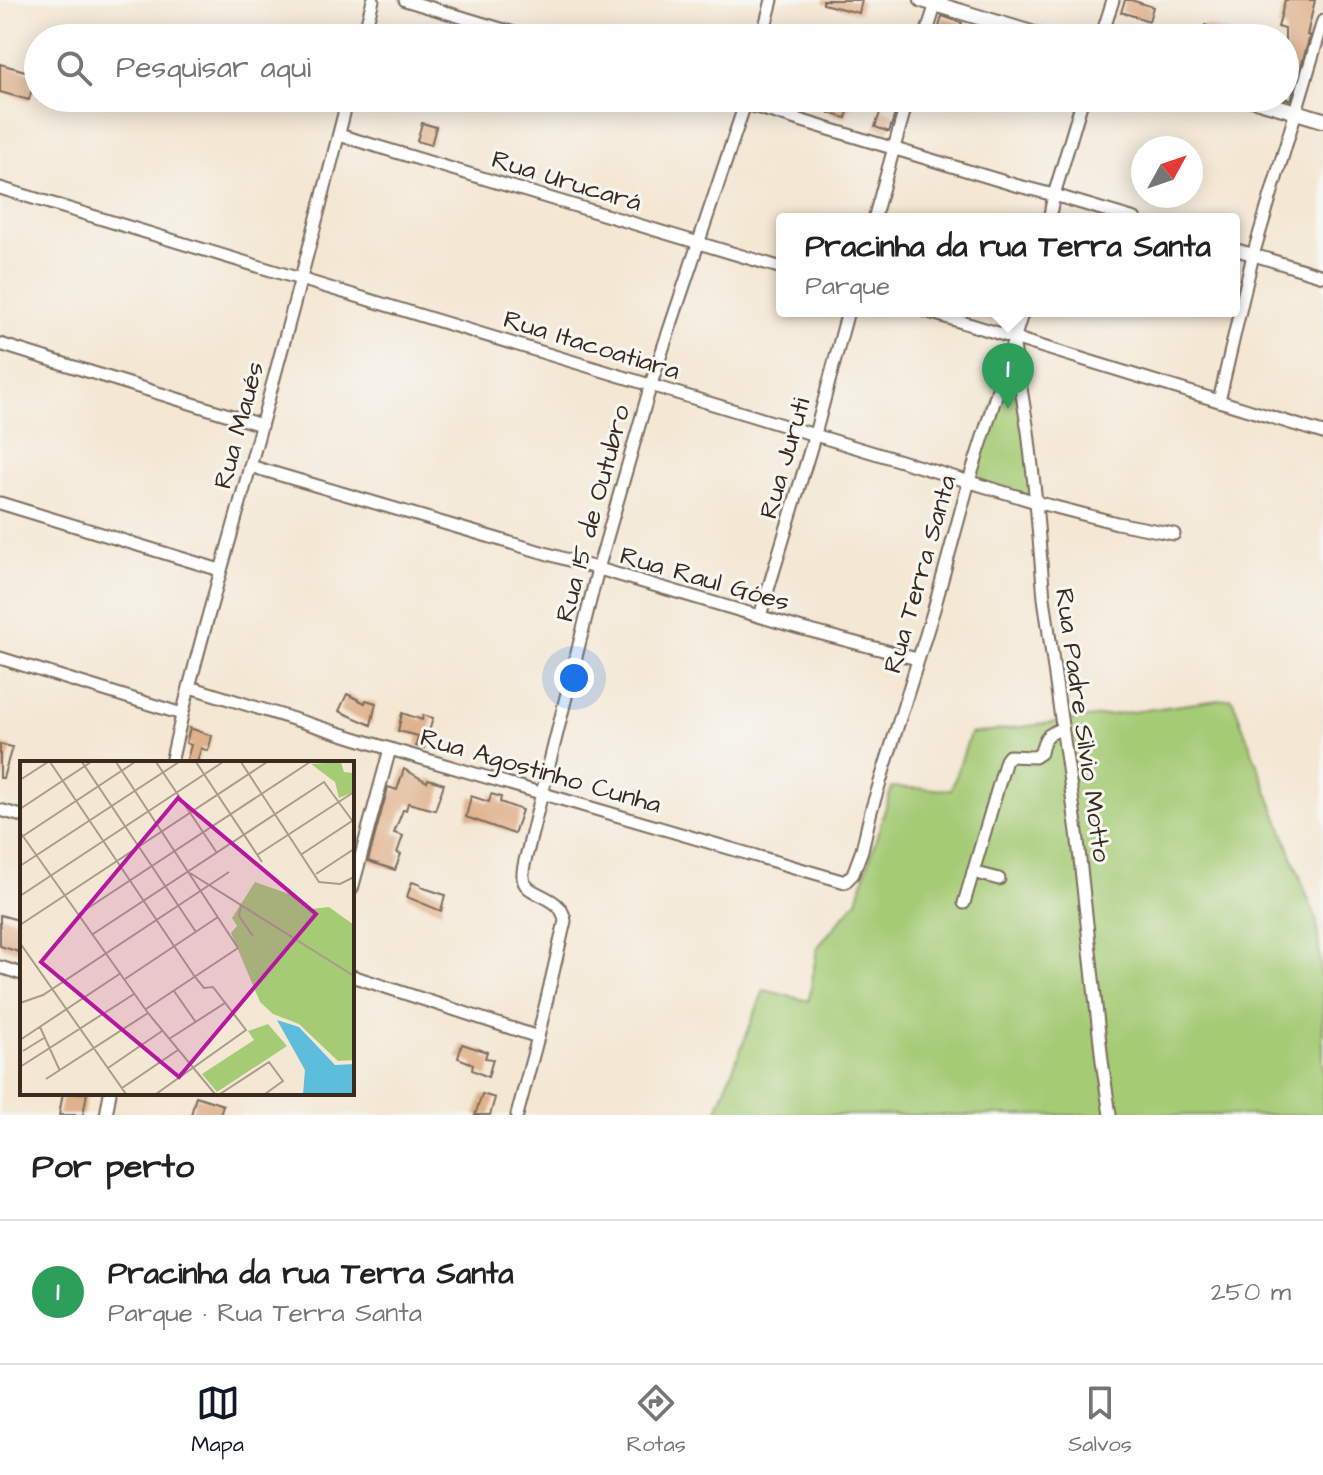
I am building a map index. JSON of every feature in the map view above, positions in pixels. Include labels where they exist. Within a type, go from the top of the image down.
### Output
[{"type":"street","points":[[367,24],[373,0]]},
{"type":"street","points":[[405,0],[485,24]]},
{"type":"street","points":[[766,24],[772,0]]},
{"type":"street","points":[[1105,24],[1113,0]]},
{"type":"street","points":[[927,24],[931,1],[1004,24]]},
{"type":"street","points":[[1299,105],[1323,21]]},
{"type":"street","name":"Rua Maués","points":[[171,761],[345,112]]},
{"type":"street","name":"Rua 15 de Outubro","points":[[517,1115],[565,921],[555,902],[527,887],[522,875],[598,569],[651,384],[743,112]]},
{"type":"street","points":[[781,112],[1115,213]]},
{"type":"street","points":[[876,213],[904,112]]},
{"type":"street","points":[[1050,213],[1079,112]]},
{"type":"street","points":[[1240,311],[1253,255],[1297,112],[1323,120]]},
{"type":"street","name":"Rua Urucará","points":[[339,135],[776,266]]},
{"type":"street","name":"Rua Itacoatiara","points":[[0,188],[1036,502],[1174,534]]},
{"type":"street","points":[[1240,251],[1323,276]]},
{"type":"street","name":"Rua Juruti","points":[[760,616],[846,317]]},
{"type":"street","points":[[945,317],[1323,433]]},
{"type":"street","name":"Rua Terra Santa","points":[[862,850],[969,481],[1021,317]]},
{"type":"street","points":[[1219,401],[1239,317]]},
{"type":"street","name":"Rua Padre Silvio Motto","points":[[1014,339],[1110,1115]]},
{"type":"street","points":[[0,344],[261,425]]},
{"type":"street","name":"Rua Raul Góes","points":[[250,466],[917,659]]},
{"type":"street","points":[[0,503],[220,570]]},
{"type":"street","points":[[0,658],[182,714]]},
{"type":"street","name":"Rua Agostinho Cunha","points":[[190,687],[841,881],[848,880],[853,874],[862,850]]},
{"type":"street","points":[[964,903],[1009,756],[1035,757],[1041,753],[1048,735],[1062,728]]},
{"type":"street","points":[[354,882],[390,749]]},
{"type":"street","points":[[0,810],[20,815]]},
{"type":"street","points":[[973,872],[999,879]]},
{"type":"street","points":[[0,967],[20,973]]},
{"type":"street","points":[[354,977],[538,1037]]},
{"type":"street","points":[[106,1115],[110,1095]]},
{"type":"green space","points":[[1015,337],[1035,499],[969,480]]},
{"type":"green space","points":[[1232,698],[1317,922],[1323,1005],[1323,1115],[715,1115],[764,990],[809,1001],[817,948],[857,900],[892,787],[951,790],[970,734]]},
{"type":"building","points":[[823,0],[862,0],[859,13],[823,4]]},
{"type":"building","points":[[1125,0],[1153,7],[1149,21],[1121,12]]},
{"type":"building","points":[[1285,0],[1315,0],[1307,35],[1310,36],[1299,73],[1299,24],[1279,24]]},
{"type":"building","points":[[942,16],[962,23],[962,24],[940,24]]},
{"type":"building","points":[[0,64],[24,71],[24,99],[0,92]]},
{"type":"building","points":[[829,112],[848,112],[846,118]]},
{"type":"building","points":[[880,112],[895,114],[889,132],[875,127]]},
{"type":"building","points":[[422,123],[436,127],[431,145],[417,141]]},
{"type":"building","points":[[347,694],[365,703],[366,700],[376,703],[371,725],[339,711]]},
{"type":"building","points":[[402,713],[422,720],[423,715],[433,718],[424,748],[416,746],[418,736],[398,731]]},
{"type":"building","points":[[190,728],[212,736],[208,751],[201,748],[198,761],[187,761],[191,745],[186,743]]},
{"type":"building","points":[[0,744],[12,747],[3,778],[0,778]]},
{"type":"building","points":[[404,769],[427,782],[428,779],[444,784],[435,810],[408,803],[406,810],[403,810],[394,833],[403,836],[395,870],[368,861],[388,787],[397,790]]},
{"type":"building","points":[[491,794],[501,797],[500,802],[522,810],[514,834],[466,817],[471,796],[489,802]]},
{"type":"building","points":[[412,882],[445,895],[441,911],[407,897]]},
{"type":"building","points":[[0,915],[20,920],[19,952],[0,946]]},
{"type":"building","points":[[462,1044],[487,1052],[485,1058],[493,1059],[488,1077],[472,1070],[473,1064],[458,1058]]},
{"type":"building","points":[[482,1094],[495,1098],[490,1115],[475,1115]]},
{"type":"building","points":[[63,1095],[87,1095],[83,1115],[59,1115]]},
{"type":"building","points":[[196,1096],[223,1105],[220,1115],[191,1115]]},
{"type":"place","name":"Pracinha da rua Terra Santa","points":[[1008,409]]}]
